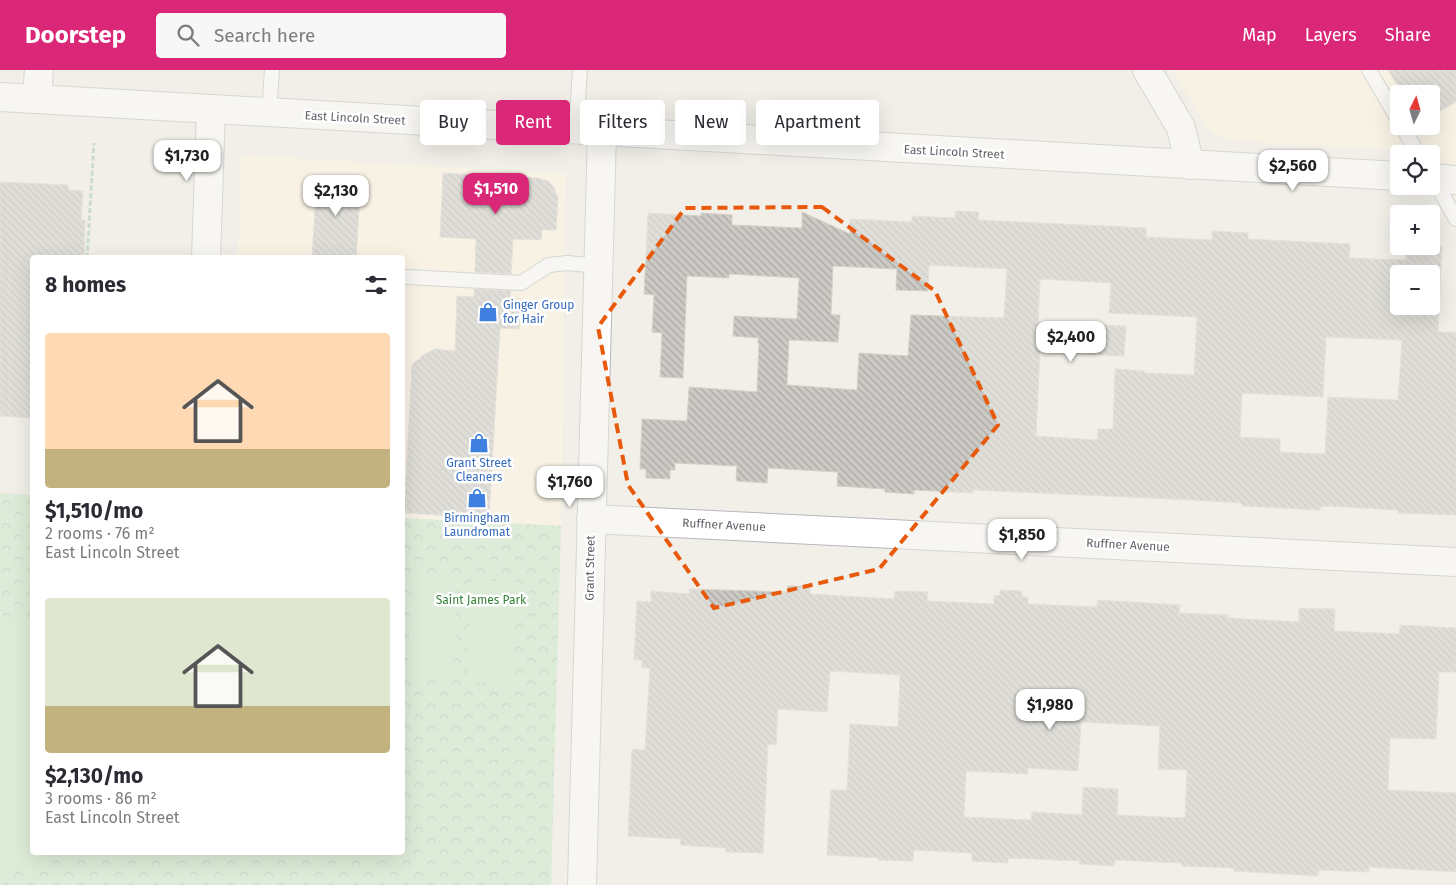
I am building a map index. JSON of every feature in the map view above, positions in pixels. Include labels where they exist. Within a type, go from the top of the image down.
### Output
[{"type":"street","points":[[36,99],[38,70]]},
{"type":"street","points":[[1147,70],[1181,128],[1190,164]]},
{"type":"street","name":"East Lincoln Street","points":[[0,97],[580,130]]},
{"type":"street","points":[[206,255],[211,109]]},
{"type":"street","name":"East Lincoln Street","points":[[665,135],[1390,175]]},
{"type":"street","name":"Grant Street","points":[[582,885],[598,266],[590,145]]},
{"type":"street","name":"Ruffner Avenue","points":[[591,519],[1456,562]]},
{"type":"lane","points":[[269,113],[272,70]]},
{"type":"lane","points":[[580,70],[584,100]]},
{"type":"lane","points":[[1369,70],[1390,106]]},
{"type":"lane","points":[[1440,183],[1456,219]]},
{"type":"lane","points":[[407,277],[521,283],[549,265],[567,263],[598,266]]},
{"type":"path","points":[[87,255],[94,144]]},
{"type":"highlighted area","points":[[822,207],[935,291],[998,425],[879,569],[714,608],[628,485],[598,327],[685,208]]},
{"type":"shaded area","points":[[1172,70],[1456,70],[1456,201],[1440,174],[1440,145],[1390,145],[1390,149],[1236,141],[1217,136],[1206,125]]},
{"type":"shaded area","points":[[241,155],[566,174],[561,526],[405,518],[405,255],[238,255]]},
{"type":"green space","name":"Saint James Park","points":[[0,493],[30,495],[30,855],[405,855],[405,518],[561,526],[551,885],[0,885]]},
{"type":"green space","points":[[412,577],[457,579],[453,680],[407,679]]},
{"type":"green space","points":[[471,580],[517,582],[512,684],[467,682]]},
{"type":"green space","points":[[0,623],[30,625],[30,855],[61,855],[40,865],[0,873]]},
{"type":"building","points":[[1388,70],[1456,70],[1456,102],[1440,111],[1440,85],[1397,85]]},
{"type":"building","points":[[443,173],[537,178],[548,181],[554,188],[558,198],[556,230],[542,230],[541,240],[513,239],[511,274],[475,272],[476,239],[440,237]]},
{"type":"building","points":[[317,175],[361,178],[356,255],[312,255]]},
{"type":"building","points":[[0,182],[68,185],[68,190],[83,191],[81,220],[85,220],[84,255],[30,255],[30,418],[0,416]]},
{"type":"building","points":[[956,211],[979,212],[978,220],[1146,228],[1146,237],[1212,240],[1212,231],[1248,233],[1248,239],[1350,244],[1349,258],[1406,260],[1406,255],[1440,255],[1440,246],[1442,246],[1440,289],[1440,265],[1390,265],[1390,315],[1439,315],[1438,332],[1456,332],[1456,515],[1398,513],[1398,510],[1329,506],[1320,507],[1320,510],[1242,506],[1242,503],[1193,500],[973,490],[973,493],[914,490],[914,494],[885,492],[885,489],[837,486],[838,472],[768,468],[767,483],[736,481],[737,466],[675,463],[675,470],[670,470],[670,479],[646,478],[646,469],[640,469],[642,419],[687,421],[689,387],[757,392],[758,338],[733,336],[734,316],[797,319],[799,278],[729,274],[729,278],[687,276],[683,378],[660,377],[662,333],[652,332],[654,295],[644,294],[648,213],[701,216],[701,213],[732,215],[732,225],[802,228],[802,212],[850,234],[850,219],[912,222],[912,216],[955,218]],"holes":[[[929,265],[1007,269],[1004,318],[911,315],[908,356],[859,353],[857,390],[787,385],[789,340],[838,342],[840,315],[831,315],[833,266],[897,269],[896,290],[928,291]],[[1040,279],[1111,283],[1109,313],[1197,317],[1194,375],[1144,373],[1145,371],[1115,369],[1113,429],[1098,429],[1097,440],[1036,436],[1040,352],[1124,356],[1126,326],[1038,323]],[[1326,337],[1402,340],[1398,400],[1328,397],[1325,454],[1280,452],[1280,439],[1240,437],[1242,393],[1323,397]]]},
{"type":"building","points":[[474,289],[511,291],[510,298],[521,299],[519,329],[500,328],[489,518],[405,513],[412,365],[423,355],[435,349],[455,351],[457,296],[474,297]]},
{"type":"building","points":[[788,586],[810,587],[810,594],[894,599],[895,591],[928,592],[927,601],[994,604],[994,595],[999,596],[1000,590],[1022,591],[1022,597],[1028,597],[1028,604],[1097,607],[1097,600],[1180,605],[1179,613],[1228,615],[1228,618],[1299,622],[1299,608],[1335,609],[1334,631],[1399,634],[1400,625],[1456,628],[1456,672],[1439,672],[1436,739],[1390,738],[1388,790],[1456,793],[1456,872],[1369,867],[1369,872],[1319,870],[1318,876],[1234,871],[1234,868],[1182,866],[1182,863],[1115,860],[1114,866],[1079,864],[1080,861],[1008,858],[1008,863],[972,861],[972,853],[914,850],[913,861],[827,855],[831,790],[847,790],[850,724],[898,727],[900,675],[830,671],[827,712],[778,709],[776,745],[768,744],[763,853],[726,852],[726,848],[680,845],[681,839],[628,836],[632,749],[645,750],[650,668],[642,668],[642,660],[634,660],[637,601],[651,602],[651,591],[689,594],[689,589],[787,592]],"holes":[[[1081,722],[1160,726],[1158,769],[1187,770],[1185,818],[1117,815],[1118,789],[1083,787],[1082,815],[1032,812],[1031,820],[964,817],[966,771],[1028,774],[1028,768],[1078,771]]]},
{"type":"place","name":"Ginger Group for Hair","points":[[488,312]]},
{"type":"place","name":"Grant Street Cleaners","points":[[479,443]]},
{"type":"place","name":"Birmingham Laundromat","points":[[477,498]]}]
